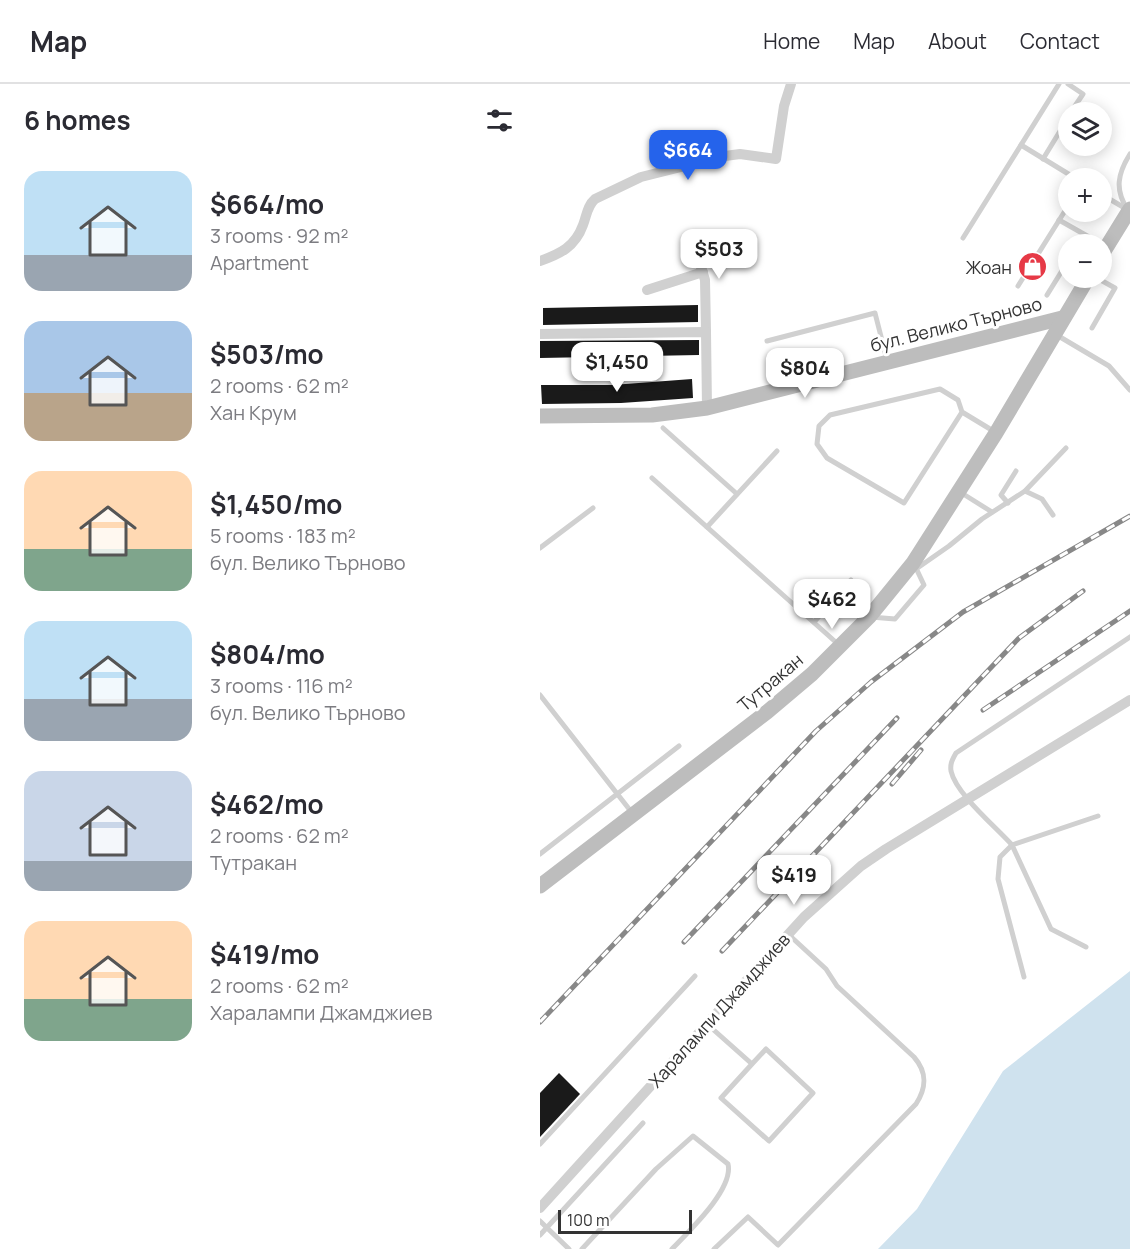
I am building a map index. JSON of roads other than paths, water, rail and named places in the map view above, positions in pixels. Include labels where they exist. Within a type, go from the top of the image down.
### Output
[{"type":"street","points":[[540,261],[558,255],[569,248],[578,237],[589,204],[595,199],[641,177],[740,154],[776,159],[782,117],[791,84]]},
{"type":"street","points":[[1112,240],[1128,216]]},
{"type":"street","points":[[691,235],[703,272],[707,408]]},
{"type":"street","points":[[647,290],[703,272]]},
{"type":"street","name":"Тутракан","points":[[540,886],[767,712],[812,674],[870,616],[915,566],[1082,288]]},
{"type":"street","name":"бул. Велико Търново","points":[[540,416],[652,415],[707,408],[1062,318]]},
{"type":"street","points":[[540,334],[706,332]]},
{"type":"street","name":"Харалампи Джамджиев","points":[[540,1208],[788,934],[861,866],[1130,700]]},
{"type":"lane","points":[[963,238],[1059,84]]},
{"type":"lane","points":[[1068,84],[1083,94],[1078,102]]},
{"type":"lane","points":[[1043,159],[1058,134]]},
{"type":"lane","points":[[1021,145],[1058,168]]},
{"type":"lane","points":[[1128,216],[1118,189],[1122,167],[1130,153]]},
{"type":"lane","points":[[1112,203],[1128,216]]},
{"type":"lane","points":[[1018,286],[1058,222]]},
{"type":"lane","points":[[1062,222],[1082,234]]},
{"type":"lane","points":[[1047,296],[1058,278]]},
{"type":"lane","points":[[1092,328],[1115,288],[1112,286]]},
{"type":"lane","points":[[767,341],[875,313],[887,361]]},
{"type":"lane","points":[[1053,333],[1109,366],[1130,390]]},
{"type":"lane","points":[[962,412],[904,503],[827,458],[818,444],[819,426],[830,415],[940,389],[958,400],[962,412],[996,433]]},
{"type":"lane","points":[[663,428],[737,494]]},
{"type":"lane","points":[[870,616],[895,619],[924,585],[915,566],[1025,491],[1066,448]]},
{"type":"lane","points":[[707,527],[777,451]]},
{"type":"lane","points":[[1008,503],[1001,495],[1016,471]]},
{"type":"lane","points":[[652,478],[840,646]]},
{"type":"lane","points":[[959,491],[992,512]]},
{"type":"lane","points":[[1025,491],[1042,499],[1053,514]]},
{"type":"lane","points":[[540,548],[592,508]]},
{"type":"lane","points":[[814,622],[851,580]]},
{"type":"lane","points":[[1086,947],[1051,929],[1012,845],[969,799],[952,774],[950,763],[956,753],[1130,637]]},
{"type":"lane","points":[[540,695],[633,814]]},
{"type":"lane","points":[[540,854],[679,746]]},
{"type":"lane","points":[[1024,977],[998,879],[1000,857],[1012,845],[1098,816]]},
{"type":"lane","points":[[714,1249],[748,1217],[778,1245],[915,1104],[925,1085],[920,1064],[914,1057],[837,986],[826,969],[788,934]]},
{"type":"lane","points":[[540,1144],[695,976]]},
{"type":"lane","points":[[707,1024],[752,1064]]},
{"type":"lane","points":[[766,1049],[813,1093],[769,1141],[721,1098],[752,1064],[766,1049]]},
{"type":"lane","points":[[540,1235],[643,1123]]},
{"type":"lane","points":[[582,1249],[656,1169],[675,1155],[693,1136],[728,1164],[729,1175],[705,1214],[672,1249]]},
{"type":"lane","points":[[540,1221],[569,1249]]},
{"type":"water","points":[[1130,971],[1130,1249],[878,1249],[917,1209],[1003,1071]]},
{"type":"railway","points":[[540,1022],[816,731],[871,682],[963,612],[1130,516]]},
{"type":"railway","points":[[722,951],[1019,638],[1083,591]]},
{"type":"railway","points":[[983,710],[1130,611]]},
{"type":"railway","points":[[684,942],[897,718]]},
{"type":"railway","points":[[892,784],[921,750]]},
{"type":"place","name":"Жоан","points":[[1033,267]]}]
